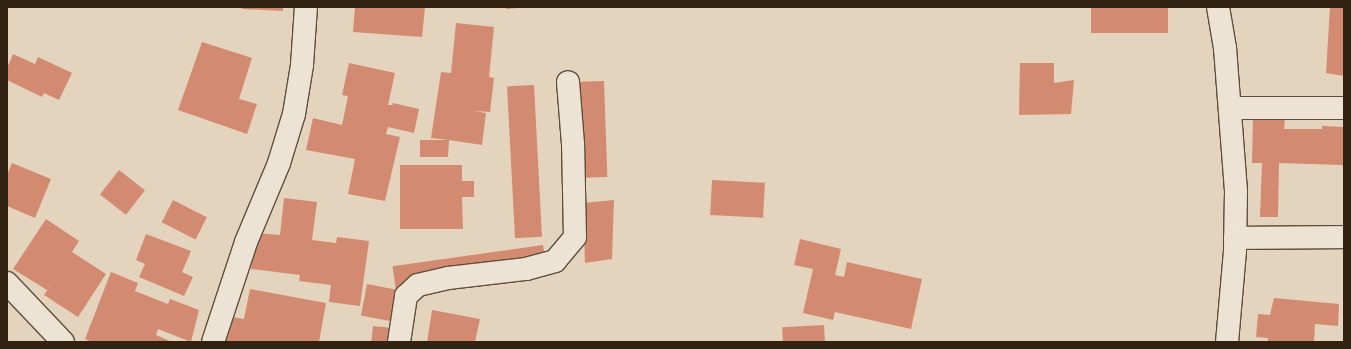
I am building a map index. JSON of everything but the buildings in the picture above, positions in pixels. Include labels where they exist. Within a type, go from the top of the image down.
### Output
[{"type":"street","points":[[213,342],[246,242],[279,163],[294,114],[302,65],[306,7]]},
{"type":"street","points":[[1218,7],[1230,108],[1236,192],[1235,238],[1227,342]]},
{"type":"street","points":[[400,342],[406,296],[418,285],[448,278],[526,269],[555,261],[575,237],[574,152],[568,82]]},
{"type":"street","points":[[1230,108],[1344,108]]},
{"type":"street","points":[[1235,238],[1344,237]]},
{"type":"street","points":[[7,283],[63,342]]}]
